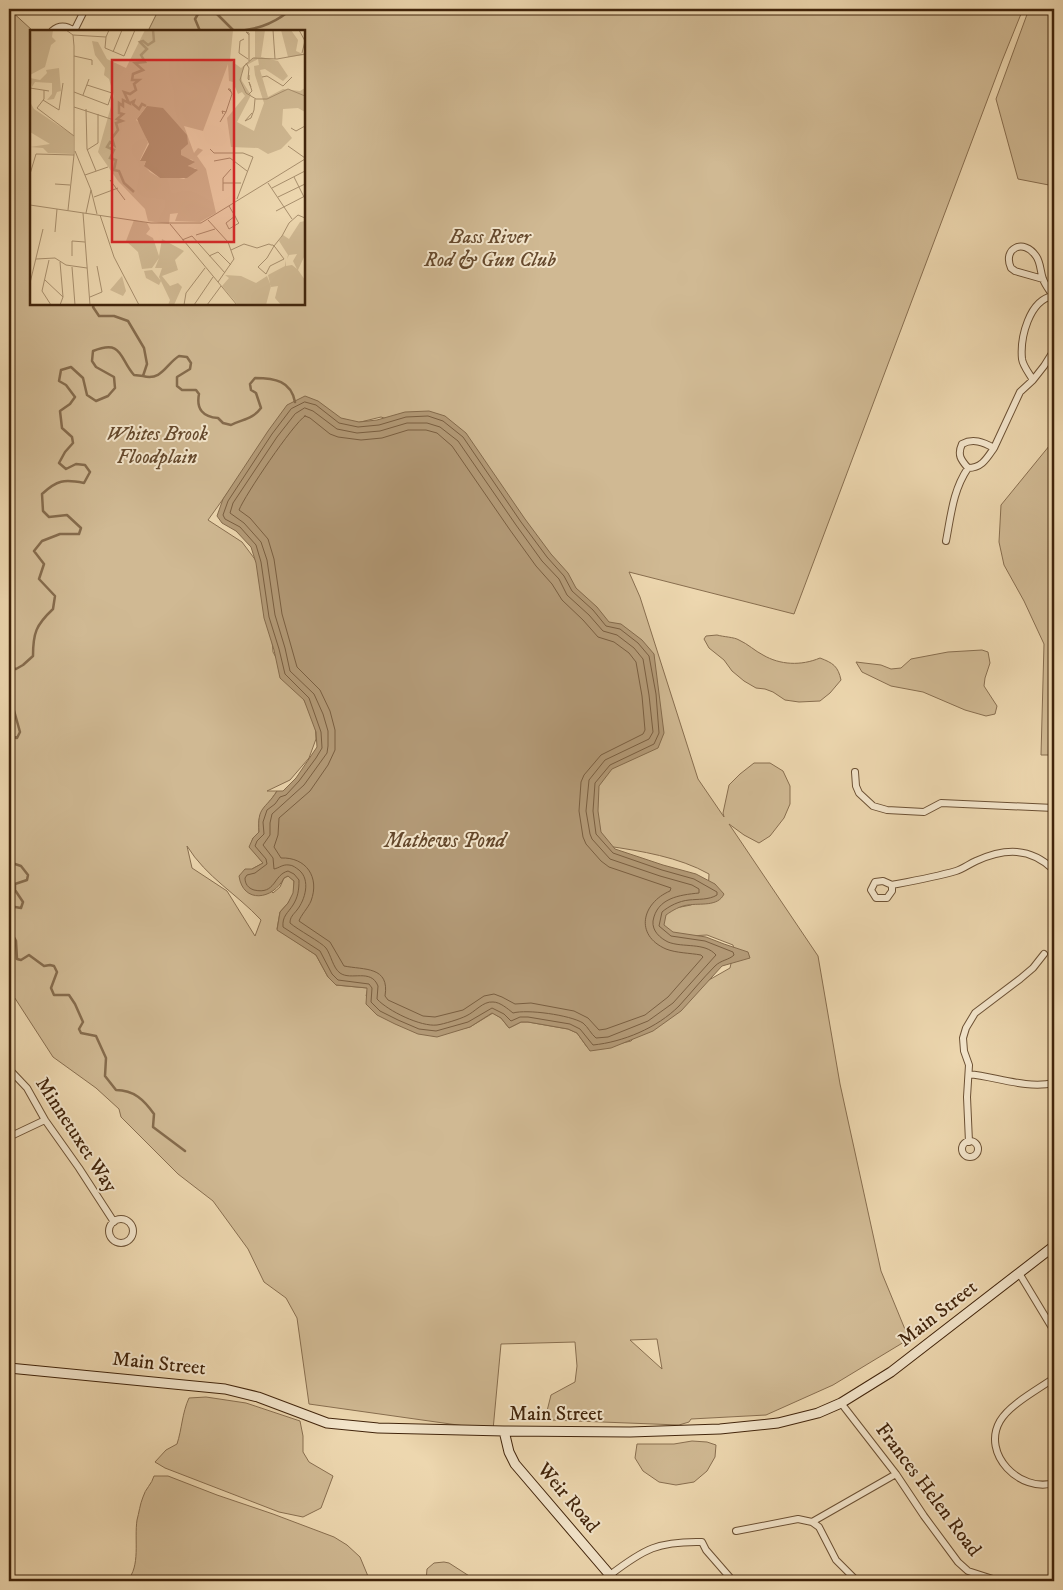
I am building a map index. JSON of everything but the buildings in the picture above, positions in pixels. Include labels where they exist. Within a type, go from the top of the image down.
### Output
[{"type":"main road","name":"Main Street","points":[[9,1368],[225,1389],[258,1397],[327,1423],[378,1428],[504,1432],[630,1432],[754,1426],[797,1419],[818,1413],[841,1403],[891,1372],[1054,1246]]},
{"type":"main road","name":"Weir Road","points":[[504,1432],[509,1452],[516,1464],[613,1578]]},
{"type":"street","points":[[74,30],[85,9]]},
{"type":"street","points":[[54,30],[60,26],[65,26],[72,30]]},
{"type":"street","points":[[1043,279],[1015,271],[1011,268],[1008,257],[1012,250],[1017,246],[1026,246],[1036,256],[1043,279],[1053,298]]},
{"type":"street","points":[[1033,380],[1022,360],[1023,344],[1029,318],[1036,304],[1046,297],[1053,298]]},
{"type":"street","points":[[994,448],[983,442],[968,441],[962,444],[959,451],[961,460],[968,468],[976,468],[984,462],[994,448],[1020,392],[1033,380],[1054,350]]},
{"type":"street","points":[[946,540],[955,494],[960,480],[968,468]]},
{"type":"street","points":[[855,772],[856,786],[860,793],[873,806],[887,810],[924,812],[941,803],[1054,808]]},
{"type":"street","points":[[892,885],[958,871],[994,854],[1007,852],[1029,854],[1039,858],[1054,870]]},
{"type":"street","points":[[969,1142],[967,1097],[969,1074],[963,1038],[969,1022],[984,1005],[1033,968],[1044,954]]},
{"type":"street","name":"Minnetuxet Way","points":[[9,1069],[28,1088],[44,1120],[79,1168],[114,1222]]},
{"type":"street","points":[[969,1074],[1029,1084],[1043,1085],[1054,1083]]},
{"type":"street","points":[[9,1137],[44,1120]]},
{"type":"street","points":[[1019,1273],[1054,1331]]},
{"type":"street","points":[[1054,1378],[1004,1416],[998,1426],[996,1440],[996,1447],[1000,1458],[1011,1473],[1035,1485],[1043,1486],[1054,1483]]},
{"type":"street","name":"Frances Helen Road","points":[[841,1403],[896,1474],[958,1562],[968,1571],[999,1581]]},
{"type":"street","points":[[812,1522],[896,1474]]},
{"type":"street","points":[[736,1531],[798,1520],[812,1522],[819,1527],[836,1560],[857,1581]]},
{"type":"street","points":[[613,1578],[648,1549],[673,1542],[702,1542],[706,1550],[733,1581]]},
{"type":"green space","name":"Bass River Rod & Gun Club","points":[[9,9],[32,30],[30,30],[30,305],[305,305],[305,30],[148,30],[159,9],[1023,9],[794,614],[629,572],[640,597],[698,779],[724,817],[723,813],[729,785],[754,763],[770,763],[783,771],[790,786],[790,804],[784,818],[770,836],[759,843],[729,824],[818,956],[840,1084],[881,1271],[909,1339],[833,1385],[766,1415],[691,1419],[689,1422],[679,1425],[551,1420],[547,1411],[551,1395],[575,1382],[577,1366],[575,1342],[501,1344],[493,1430],[309,1404],[297,1318],[286,1298],[264,1282],[248,1249],[213,1201],[178,1174],[121,1117],[119,1109],[96,1088],[53,1057],[9,989],[9,316],[11,310],[9,300]],"holes":[[[290,406],[344,426],[381,417],[421,430],[597,610],[586,815],[607,846],[673,859],[709,874],[708,893],[691,905],[665,910],[651,948],[690,936],[707,935],[733,945],[734,950],[730,968],[686,993],[651,1019],[631,1041],[606,1047],[587,1047],[577,1033],[568,1029],[528,1022],[521,1022],[509,1028],[501,1018],[493,1013],[470,1027],[457,1030],[366,996],[368,988],[336,985],[328,977],[316,955],[277,929],[280,912],[294,893],[294,881],[288,876],[284,878],[280,887],[273,893],[252,869],[263,863],[250,847],[253,838],[259,832],[261,813],[277,791],[267,791],[290,780],[309,758],[316,739],[315,722],[300,692],[273,652],[268,591],[257,562],[242,542],[208,520]],[[187,846],[203,867],[261,920],[255,936],[227,891],[192,868]],[[657,1339],[662,1369],[630,1340]]]},
{"type":"green space","points":[[1029,9],[1054,9],[1054,186],[1018,179],[996,99]]},
{"type":"green space","points":[[1054,440],[1054,755],[1041,755],[1044,644],[1024,601],[1004,565],[999,542],[1001,505]]},
{"type":"green space","points":[[717,635],[737,639],[776,661],[798,663],[820,658],[834,666],[841,680],[820,701],[799,702],[785,700],[773,692],[756,688],[732,671],[724,660],[709,648],[704,639],[706,636]]},
{"type":"green space","points":[[982,650],[988,652],[990,663],[984,686],[997,706],[995,714],[986,716],[965,710],[923,692],[891,686],[862,672],[856,662],[881,665],[891,669],[901,668],[911,659],[948,652]]},
{"type":"green space","points":[[206,1397],[246,1403],[300,1421],[303,1436],[303,1452],[309,1462],[333,1476],[321,1508],[303,1517],[279,1512],[165,1468],[155,1462],[166,1450],[177,1444],[189,1398]]},
{"type":"green space","points":[[692,1441],[716,1445],[715,1457],[707,1471],[694,1482],[676,1485],[659,1482],[643,1471],[635,1458],[637,1444],[674,1444]]},
{"type":"green space","points":[[154,1476],[168,1476],[334,1537],[347,1545],[360,1557],[370,1581],[127,1581],[136,1560],[136,1528],[140,1506]]},
{"type":"green space","points":[[434,1563],[449,1563],[477,1581],[426,1581],[427,1569]]},
{"type":"water","name":"Mathews Pond","points":[[305,396],[318,401],[341,418],[359,422],[377,420],[405,412],[429,411],[445,416],[466,433],[525,519],[568,573],[576,588],[597,607],[609,622],[621,624],[642,640],[654,654],[664,733],[658,748],[612,769],[599,786],[598,811],[601,832],[615,849],[696,874],[715,884],[724,894],[718,901],[677,908],[666,915],[664,925],[673,932],[706,937],[748,952],[750,958],[722,966],[681,1011],[653,1031],[611,1048],[590,1051],[577,1033],[568,1029],[528,1022],[521,1022],[509,1028],[501,1018],[492,1013],[470,1027],[437,1037],[418,1034],[377,1015],[366,1004],[367,988],[336,985],[328,977],[316,955],[277,930],[280,912],[288,903],[293,893],[294,881],[288,876],[273,891],[259,896],[252,895],[242,885],[239,876],[245,869],[252,869],[263,863],[249,847],[253,838],[259,832],[259,817],[277,791],[283,791],[296,778],[317,747],[316,732],[304,700],[280,678],[264,618],[256,563],[251,547],[236,531],[222,523],[217,516],[223,499],[287,405]]},
{"type":"waterway","points":[[200,30],[195,19],[201,9]]},
{"type":"waterway","points":[[212,9],[233,30]]},
{"type":"waterway","points":[[242,30],[256,28],[269,23],[282,17],[288,12],[287,9]]},
{"type":"waterway","points":[[9,667],[16,669],[33,656],[35,635],[39,625],[53,609],[55,596],[39,579],[44,564],[34,551],[42,541],[60,534],[79,534],[81,528],[67,515],[49,517],[43,511],[42,494],[47,489],[57,483],[66,481],[84,483],[90,472],[85,465],[76,464],[66,469],[59,463],[73,443],[72,437],[62,428],[60,411],[70,404],[75,397],[66,385],[59,381],[61,370],[71,367],[83,378],[87,395],[96,401],[108,396],[115,388],[114,377],[96,367],[92,361],[93,351],[110,347],[115,349],[134,375],[143,376],[147,364],[144,348],[128,321],[114,316],[99,316],[94,305]]},
{"type":"waterway","points":[[143,376],[155,376],[179,356],[187,357],[191,363],[190,369],[177,377],[177,386],[182,390],[196,390],[199,394],[198,399],[202,411],[208,416],[218,418],[223,423],[231,425],[250,417],[261,408],[256,393],[251,390],[250,384],[255,378],[281,382],[290,389],[295,402]]},
{"type":"waterway","points":[[9,704],[13,707],[20,732],[17,738],[9,735]]},
{"type":"waterway","points":[[9,780],[11,782],[9,788]]},
{"type":"waterway","points":[[9,862],[21,866],[28,875],[27,880],[15,884],[15,890],[23,902],[21,908],[9,906]]},
{"type":"waterway","points":[[9,929],[16,941],[17,959],[21,960],[29,955],[44,966],[54,966],[57,972],[51,988],[54,995],[69,995],[83,1022],[79,1029],[81,1033],[96,1036],[106,1058],[105,1076],[116,1090],[128,1092],[142,1100],[154,1114],[153,1127],[185,1151]]},
{"type":"park label","name":"Whites Brook Floodplain","points":[[157,446]]}]
